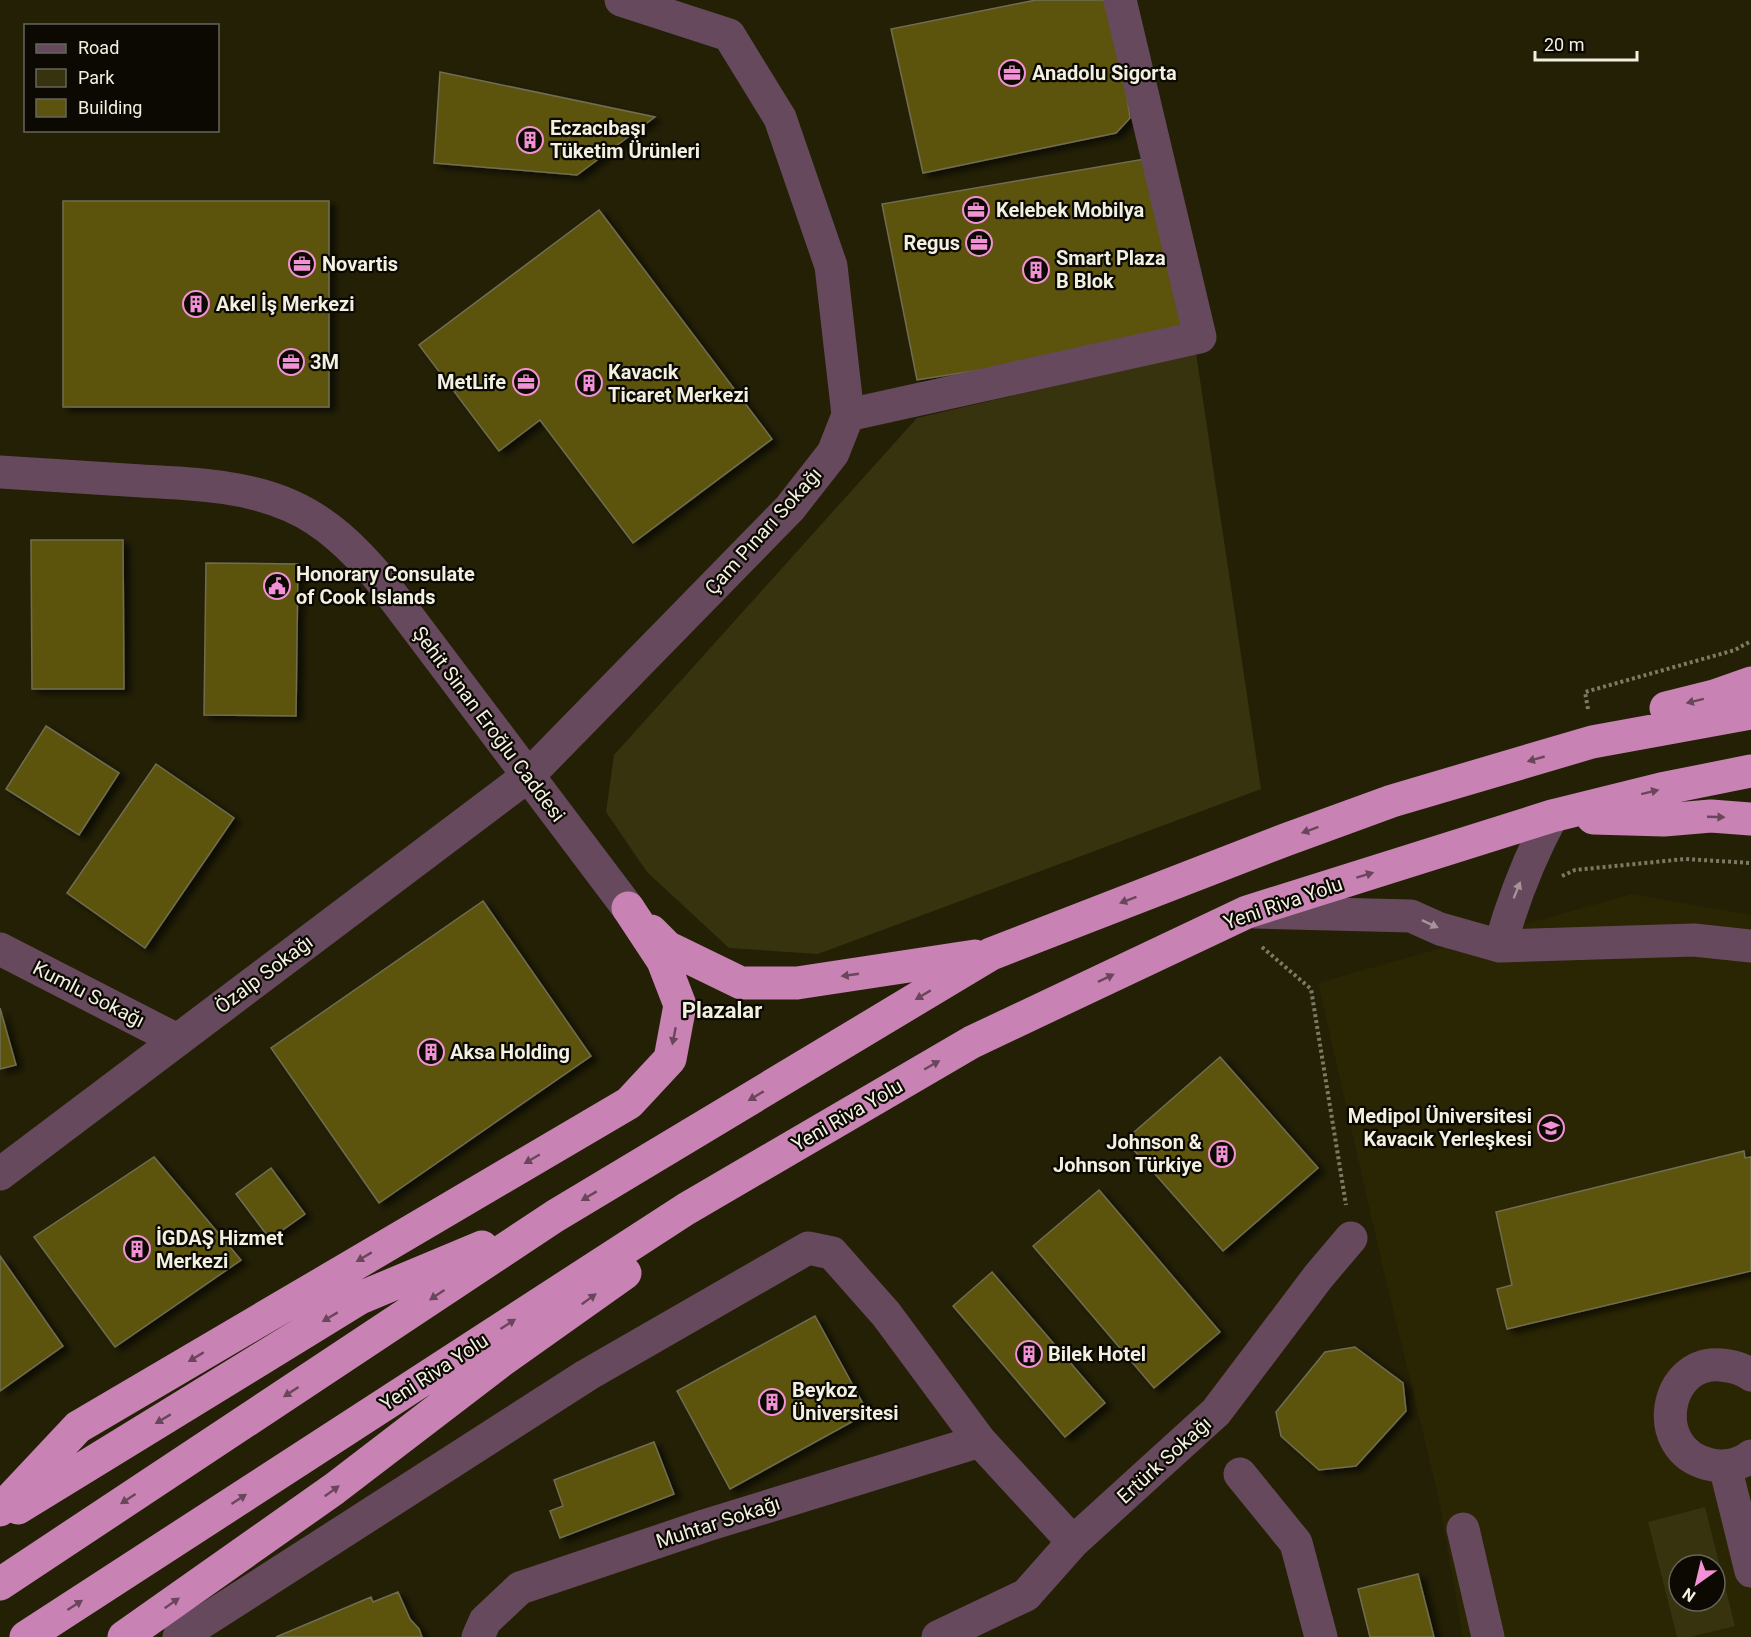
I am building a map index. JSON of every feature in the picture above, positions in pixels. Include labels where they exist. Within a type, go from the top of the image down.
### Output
[{"type":"highway","points":[[1592,742],[1663,708],[1714,696],[1751,683]]},
{"type":"highway","points":[[0,1584],[555,1216],[991,954],[1392,801],[1592,742],[1751,713]]},
{"type":"highway","name":"Yeni Riva Yolu","points":[[26,1637],[686,1209],[972,1042],[1238,915],[1552,816],[1661,789],[1751,771]]},
{"type":"highway","points":[[1552,816],[1664,820],[1711,816],[1751,819]]},
{"type":"highway","points":[[628,908],[667,947],[741,983],[797,982],[991,954]]},
{"type":"highway","points":[[0,1510],[78,1427],[628,1103],[670,1059],[680,1005],[663,961],[628,908]]},
{"type":"highway","points":[[124,1637],[334,1489],[501,1361],[845,1116]]},
{"type":"highway","points":[[0,1518],[360,1298],[555,1216]]},
{"type":"street","name":"Çam Pınarı Sokağı","points":[[529,775],[790,507],[832,453],[848,415],[831,266],[780,118],[729,35],[621,0]]},
{"type":"street","points":[[848,415],[1200,337],[1120,0]]},
{"type":"street","name":"Şehit Sinan Eroğlu Caddesi","points":[[0,472],[210,485],[254,492],[291,506],[326,526],[355,550],[379,578],[628,908]]},
{"type":"street","name":"Özalp Sokağı","points":[[0,1174],[529,775]]},
{"type":"street","points":[[1500,946],[1512,903],[1526,868],[1552,816]]},
{"type":"street","points":[[1238,915],[1411,916],[1440,929],[1500,946],[1694,940],[1751,946]]},
{"type":"street","name":"Kumlu Sokağı","points":[[0,949],[177,1040]]},
{"type":"street","name":"Ertürk Sokağı","points":[[946,1636],[1026,1595],[1073,1542],[1216,1412],[1318,1277],[1351,1238]]},
{"type":"street","points":[[179,1637],[587,1375],[808,1248],[832,1253],[886,1314],[980,1441],[1073,1542]]},
{"type":"street","points":[[1751,1375],[1733,1366],[1716,1364],[1700,1368],[1686,1377],[1676,1391],[1670,1407],[1670,1424],[1675,1439],[1685,1453],[1699,1462],[1716,1466],[1738,1461],[1751,1571]]},
{"type":"street","name":"Muhtar Sokağı","points":[[478,1637],[485,1621],[520,1588],[704,1526],[980,1441]]},
{"type":"street","points":[[1240,1474],[1296,1543],[1321,1637]]},
{"type":"street","points":[[1463,1529],[1488,1637]]},
{"type":"path","points":[[1512,903],[1575,870],[1685,859],[1751,862]]},
{"type":"path","points":[[1238,915],[1311,989],[1351,1238]]},
{"type":"shaded area","name":"Medipol Üniversitesi Kavacık Yerleşkesi","points":[[1632,894],[1751,915],[1751,1637],[1463,1637],[1439,1499],[1318,983]]},
{"type":"green space","points":[[1196,353],[1261,789],[818,954],[729,948],[647,872],[606,812],[614,755],[917,418]]},
{"type":"green space","points":[[1705,1507],[1717,1553],[1667,1553],[1667,1597],[1648,1522]]},
{"type":"green space","points":[[1727,1594],[1735,1626],[1690,1637],[1677,1637],[1671,1613],[1727,1613]]},
{"type":"building","name":"Anadolu Sigorta","points":[[1036,0],[1113,0],[1130,118],[1116,133],[923,173],[891,29]]},
{"type":"building","name":"Eczacıbaşı Tüketim Ürünleri","points":[[440,72],[655,117],[577,175],[434,163]]},
{"type":"building","name":"Smart Plaza B Blok","points":[[1156,157],[1188,337],[917,380],[882,204]]},
{"type":"building","name":"Akel İş Merkezi","points":[[63,201],[329,201],[329,407],[63,407]]},
{"type":"building","name":"Kavacık Ticaret Merkezi","points":[[599,210],[772,439],[633,543],[540,420],[499,451],[419,345]]},
{"type":"building","points":[[31,540],[123,540],[124,689],[32,689]]},
{"type":"building","points":[[206,563],[298,564],[296,716],[204,715]]},
{"type":"building","points":[[46,726],[119,773],[79,835],[6,789]]},
{"type":"building","points":[[156,764],[234,818],[145,948],[67,893]]},
{"type":"building","name":"Aksa Holding","points":[[483,901],[591,1056],[379,1203],[271,1048]]},
{"type":"building","points":[[0,1008],[16,1065],[0,1069]]},
{"type":"building","name":"Johnson & Johnson Türkiye","points":[[1220,1057],[1318,1168],[1223,1251],[1125,1140]]},
{"type":"building","points":[[1744,1151],[1745,1158],[1751,1157],[1751,1271],[1507,1329],[1497,1289],[1512,1285],[1496,1212]]},
{"type":"building","name":"İGDAŞ Hizmet Merkezi","points":[[154,1157],[241,1260],[115,1347],[34,1237]]},
{"type":"building","points":[[271,1168],[305,1214],[270,1239],[236,1194]]},
{"type":"building","points":[[1099,1190],[1220,1332],[1154,1388],[1033,1246]]},
{"type":"building","points":[[0,1256],[63,1346],[0,1391]]},
{"type":"building","name":"Bilek Hotel","points":[[992,1272],[1105,1403],[1065,1437],[953,1306]]},
{"type":"building","name":"Beykoz Üniversitesi","points":[[815,1316],[868,1413],[730,1489],[677,1391]]},
{"type":"building","points":[[1355,1347],[1403,1383],[1406,1411],[1356,1466],[1319,1470],[1281,1436],[1276,1412],[1325,1352]]},
{"type":"building","points":[[654,1442],[674,1494],[560,1538],[550,1511],[563,1506],[554,1480]]},
{"type":"building","points":[[1418,1574],[1434,1637],[1370,1637],[1358,1589]]},
{"type":"building","points":[[398,1592],[410,1619],[419,1629],[422,1637],[276,1637],[371,1597],[373,1602]]},
{"type":"place","name":"Anadolu Sigorta","points":[[1012,73]]},
{"type":"place","name":"Eczacıbaşı Tüketim Ürünleri","points":[[530,140]]},
{"type":"place","name":"Kelebek Mobilya","points":[[976,210]]},
{"type":"place","name":"Regus","points":[[979,243]]},
{"type":"place","name":"Novartis","points":[[302,264]]},
{"type":"place","name":"Smart Plaza B Blok","points":[[1036,270]]},
{"type":"place","name":"Akel İş Merkezi","points":[[196,304]]},
{"type":"place","name":"3M","points":[[291,362]]},
{"type":"place","name":"MetLife","points":[[526,382]]},
{"type":"place","name":"Kavacık Ticaret Merkezi","points":[[589,383]]},
{"type":"place","name":"Honorary Consulate of Cook Islands","points":[[277,586]]},
{"type":"place","name":"Aksa Holding","points":[[431,1052]]},
{"type":"place","name":"Medipol Üniversitesi Kavacık Yerleşkesi","points":[[1551,1128]]},
{"type":"place","name":"Johnson & Johnson Türkiye","points":[[1222,1154]]},
{"type":"place","name":"İGDAŞ Hizmet Merkezi","points":[[137,1249]]},
{"type":"place","name":"Bilek Hotel","points":[[1029,1354]]},
{"type":"place","name":"Beykoz Üniversitesi","points":[[772,1402]]},
{"type":"district","name":"Plazalar","points":[[722,1010]]}]
